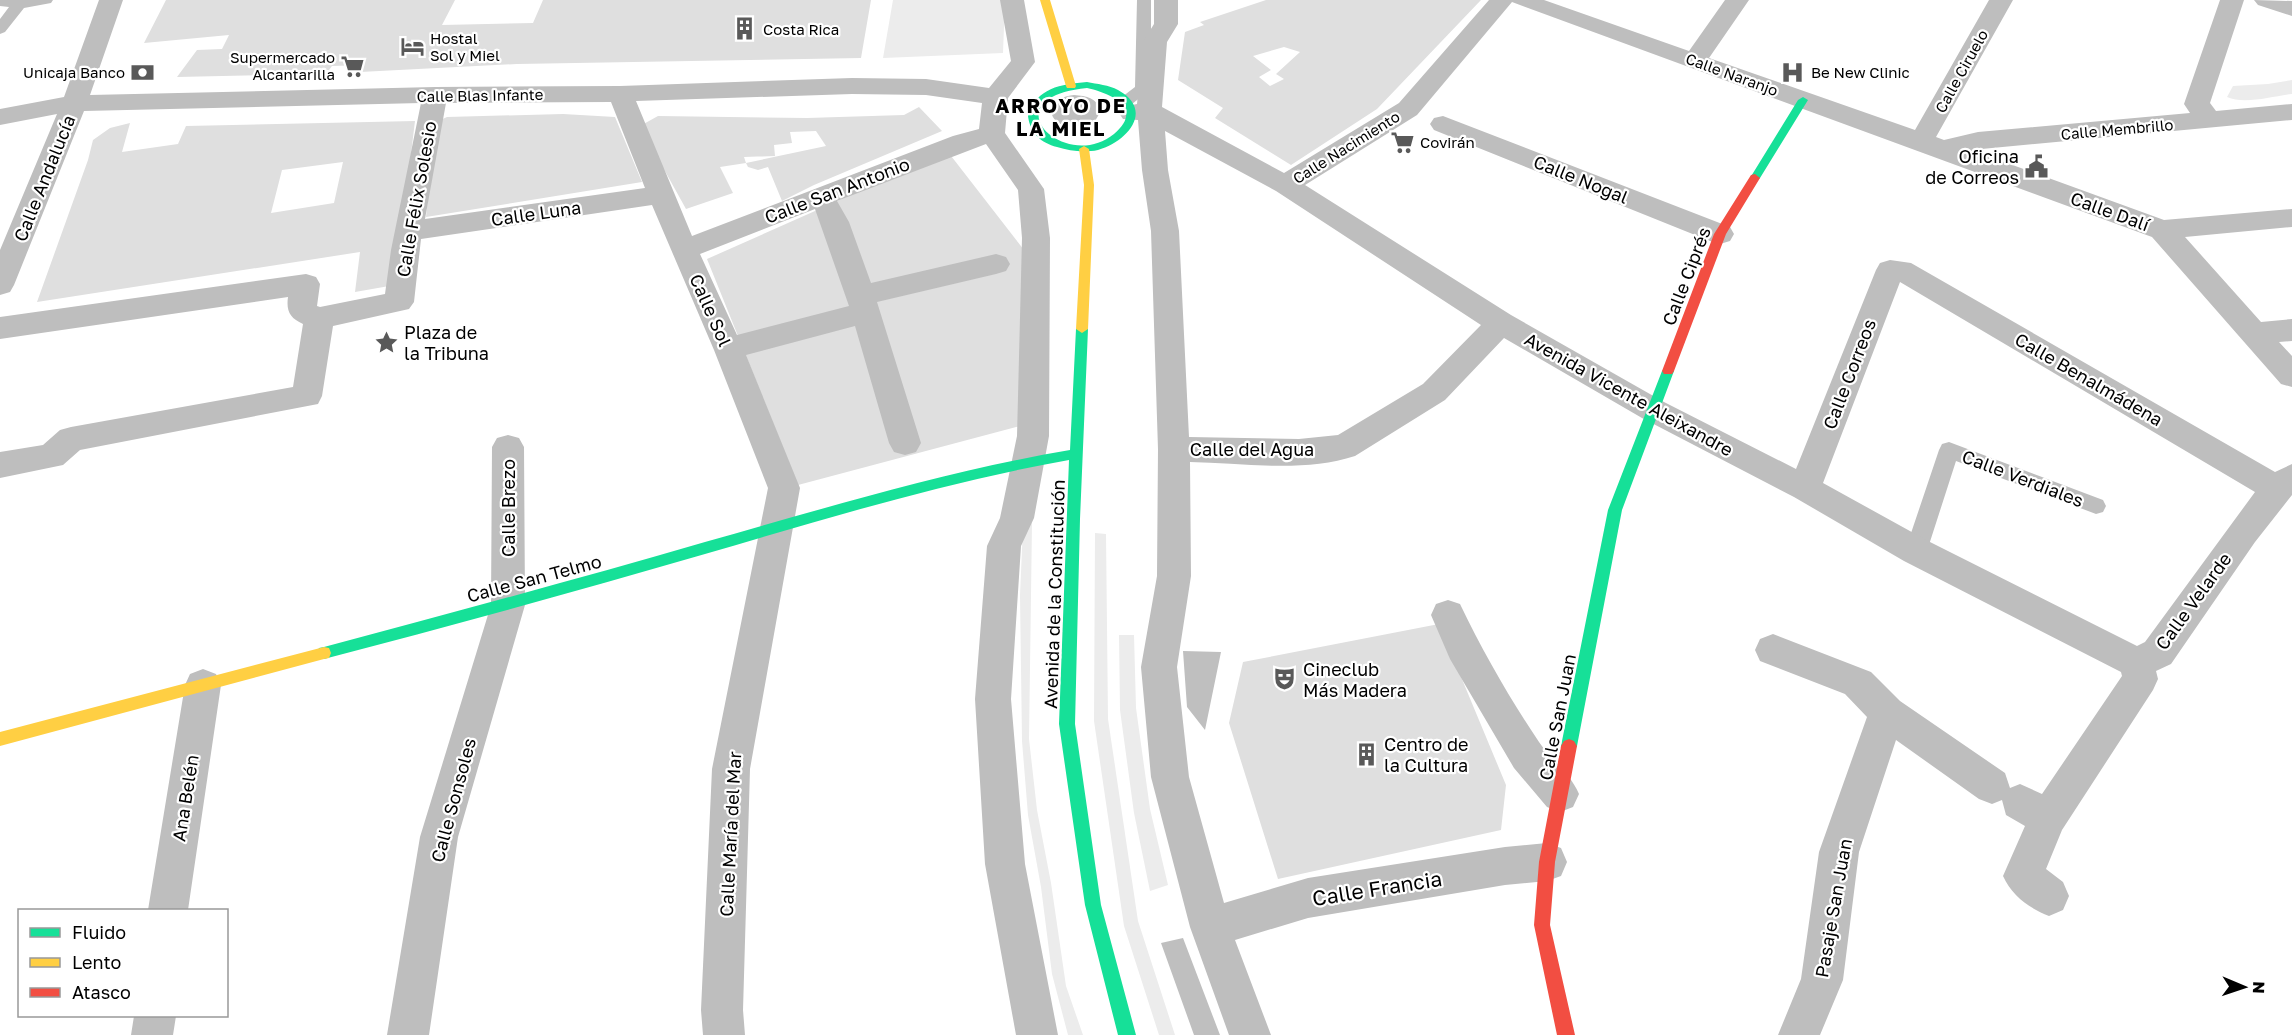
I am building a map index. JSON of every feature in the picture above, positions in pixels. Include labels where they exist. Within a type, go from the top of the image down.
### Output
[{"type":"street","points":[[74,103],[111,0]]},
{"type":"street","points":[[1012,0],[1023,62],[995,97],[992,134],[1031,189],[1036,246],[1033,436],[1030,461],[1017,518],[1004,546],[993,699],[1005,864],[1037,1035]]},
{"type":"street","points":[[1045,0],[1071,86]]},
{"type":"street","points":[[1166,0],[1166,24],[1155,42],[1136,108],[1125,133],[1115,141],[1101,146],[1068,148],[1041,136],[1034,127],[1032,116],[1035,106],[1043,97],[1071,86],[1103,87],[1116,92],[1136,108],[1154,139],[1155,170],[1165,231],[1174,449],[1174,576],[1159,667],[1170,777],[1210,927],[1250,1035]]},
{"type":"street","name":"Calle Nacimiento","points":[[1285,185],[1408,109],[1502,0]]},
{"type":"street","name":"Calle Naranjo","points":[[1522,0],[1932,145]]},
{"type":"street","points":[[1694,61],[1737,0]]},
{"type":"street","name":"Calle Ciruelo","points":[[1932,145],[2001,0]]},
{"type":"street","points":[[2210,121],[2197,104],[2232,0]]},
{"type":"street","points":[[2266,0],[2292,9]]},
{"type":"street","name":"Calle Blas Infante","points":[[0,117],[74,103],[435,95],[620,94],[852,86],[926,87],[995,97]]},
{"type":"street","name":"Calle Sol","points":[[620,94],[684,250],[729,350],[784,488],[776,529]]},
{"type":"street","name":"Calle Félix Solesio","points":[[319,318],[399,302],[405,249],[435,95]]},
{"type":"street","name":"Calle Ciprés","points":[[1653,410],[1720,234],[1803,100]]},
{"type":"street","name":"Calle Andalucía","points":[[0,285],[74,103]]},
{"type":"street","name":"Avenida Vicente Aleixandre","points":[[1136,108],[1285,185],[1501,323],[1653,410],[1805,488],[1916,551],[2137,663]]},
{"type":"street","name":"Calle Membrillo","points":[[1932,145],[2292,112]]},
{"type":"street","name":"Calle Nogal","points":[[1443,124],[1720,234]]},
{"type":"street","name":"Calle San Antonio","points":[[684,250],[962,142],[992,134]]},
{"type":"street","name":"Calle Dalí","points":[[1932,145],[2162,230],[2292,376]]},
{"type":"street","name":"Avenida de la Constitución","points":[[1084,148],[1089,185],[1067,724],[1093,905],[1126,1035]]},
{"type":"street","name":"Calle Luna","points":[[410,231],[661,195]]},
{"type":"street","points":[[827,206],[835,222],[864,304],[904,443]]},
{"type":"street","points":[[2162,230],[2292,218]]},
{"type":"street","points":[[742,345],[864,304],[996,264]]},
{"type":"street","name":"Calle Correos","points":[[1805,488],[1890,270],[1901,270]]},
{"type":"street","name":"Calle Benalmádena","points":[[1901,270],[2285,483]]},
{"type":"street","points":[[0,328],[306,284],[302,300],[303,312],[319,318],[307,396],[71,439],[52,456],[0,465]]},
{"type":"street","name":"Calle del Agua","points":[[1174,449],[1299,452],[1344,447],[1434,392],[1501,323]]},
{"type":"street","points":[[2254,333],[2292,330]]},
{"type":"street","name":"Calle San Juan","points":[[1566,1035],[1542,925],[1547,862],[1615,510],[1653,410]]},
{"type":"street","name":"Calle Brezo","points":[[508,447],[508,605]]},
{"type":"street","name":"Calle San Telmo","points":[[0,739],[508,605],[919,486],[1030,461],[1077,454]]},
{"type":"street","name":"Calle Velarde","points":[[2049,896],[2023,876],[2020,802],[2140,679],[2137,663],[2158,653],[2243,532],[2285,483]]},
{"type":"street","name":"Calle María del Mar","points":[[724,1035],[722,1010],[731,769],[776,529]]},
{"type":"street","name":"Calle Sonsoles","points":[[408,1035],[440,837],[508,605]]},
{"type":"street","points":[[1448,615],[1462,648],[1527,756],[1560,794]]},
{"type":"street","points":[[1773,650],[1858,682],[1887,713],[2020,802]]},
{"type":"street","name":"Ana Belén","points":[[168,909],[202,685]]},
{"type":"street","name":"Pasaje San Juan","points":[[1799,1035],[1822,980],[1839,852],[1887,713]]},
{"type":"street","name":"Calle Francia","points":[[1210,927],[1308,898],[1504,866],[1547,862]]},
{"type":"street","points":[[152,1035],[155,1017]]},
{"type":"lane","points":[[0,2],[19,3],[46,0]]},
{"type":"lane","points":[[1136,108],[1143,89],[1144,0]]},
{"type":"lane","points":[[0,29],[19,3]]},
{"type":"lane","name":"Calle Verdiales","points":[[1916,551],[1948,450],[2096,506]]},
{"type":"shaded area","points":[[893,0],[1005,0],[1003,53],[883,58]]},
{"type":"shaded area","points":[[2292,80],[2292,94],[2250,100],[2227,97],[2233,86]]},
{"type":"shaded area","points":[[1074,95],[1087,97],[1097,103],[1101,111],[1095,121],[1082,126],[1068,126],[1056,121],[1051,108],[1055,102]]},
{"type":"shaded area","points":[[1032,523],[1029,739],[1037,810],[1051,883],[1066,986],[1083,1035],[1068,1035],[1052,974],[1041,887],[1028,815],[1022,741],[1020,595],[1023,526]]},
{"type":"shaded area","points":[[1095,533],[1106,534],[1108,719],[1138,921],[1175,1035],[1159,1035],[1124,926],[1094,721]]},
{"type":"shaded area","points":[[1119,635],[1134,635],[1136,708],[1150,809],[1168,885],[1150,891],[1134,813],[1120,710]]},
{"type":"shaded area","points":[[1183,651],[1221,652],[1205,730],[1187,707]]},
{"type":"shaded area","points":[[1183,938],[1220,1035],[1194,1035],[1161,943]]},
{"type":"building","points":[[166,0],[455,0],[442,25],[533,23],[543,0],[871,0],[861,58],[517,64],[360,72],[364,65],[332,66],[329,70],[274,71],[269,75],[177,77],[197,50],[222,49],[229,35],[144,43]]},
{"type":"building","points":[[1266,0],[1481,0],[1377,109],[1291,165],[1215,118],[1223,108],[1178,80],[1185,32],[1204,25],[1200,22]],"holes":[[[1284,47],[1300,52],[1276,74],[1284,79],[1270,86],[1259,77],[1271,70],[1253,56]]]},
{"type":"building","points":[[919,107],[942,131],[814,185],[782,201],[768,167],[758,170],[748,167],[746,163],[720,167],[733,193],[686,209],[640,126],[658,116],[807,118],[904,115]],"holes":[[[816,131],[826,146],[746,163],[744,157],[775,156],[774,145],[792,143],[790,132]]]},
{"type":"building","points":[[563,114],[615,117],[642,182],[426,217],[436,122],[447,117]]},
{"type":"building","points":[[415,121],[395,285],[355,292],[360,252],[37,302],[88,160],[93,140],[110,128],[130,123],[122,152],[178,144],[186,126]],"holes":[[[343,162],[334,203],[271,213],[282,170]]]},
{"type":"building","points":[[948,152],[1024,250],[1020,426],[798,485],[707,259]]},
{"type":"building","name":"Centro de la Cultura","points":[[1439,624],[1506,785],[1501,830],[1278,879],[1229,723],[1243,662]]},
{"type":"traffic: fast","points":[[1087,85],[1114,92],[1124,99],[1130,107],[1131,116],[1123,132],[1105,144],[1090,148],[1053,143],[1044,138],[1035,126],[1033,116],[1040,100],[1061,89],[1087,85]]},
{"type":"traffic: fast","points":[[1755,178],[1803,100]]},
{"type":"traffic: fast","points":[[1082,329],[1067,724],[1093,905],[1127,1035]]},
{"type":"traffic: fast","points":[[1569,746],[1615,510],[1668,371]]},
{"type":"traffic: fast","points":[[324,653],[576,585],[900,492],[988,471],[1077,454]]},
{"type":"traffic: slow","points":[[1045,0],[1071,86]]},
{"type":"traffic: slow","points":[[1082,329],[1089,185],[1084,149]]},
{"type":"traffic: slow","points":[[0,739],[324,653]]},
{"type":"traffic: jam","points":[[1668,371],[1720,234],[1755,178]]},
{"type":"traffic: jam","points":[[1566,1035],[1542,925],[1547,862],[1569,746]]},
{"type":"place","name":"Costa Rica","points":[[745,29]]},
{"type":"place","name":"Hostal Sol y Miel","points":[[412,47]]},
{"type":"place","name":"Supermercado Alcantarilla","points":[[353,66]]},
{"type":"place","name":"Unicaja Banco","points":[[143,72]]},
{"type":"place","name":"Be New Clinic","points":[[1793,72]]},
{"type":"place","name":"Covirán","points":[[1402,142]]},
{"type":"place","name":"Oficina de Correos","points":[[2037,166]]},
{"type":"place","name":"Plaza de la Tribuna","points":[[386,342]]},
{"type":"place","name":"Cineclub Más Madera","points":[[1285,679]]},
{"type":"place","name":"Centro de la Cultura","points":[[1366,754]]},
{"type":"district","name":"ARROYO DE LA MIEL","points":[[1061,116]]}]
